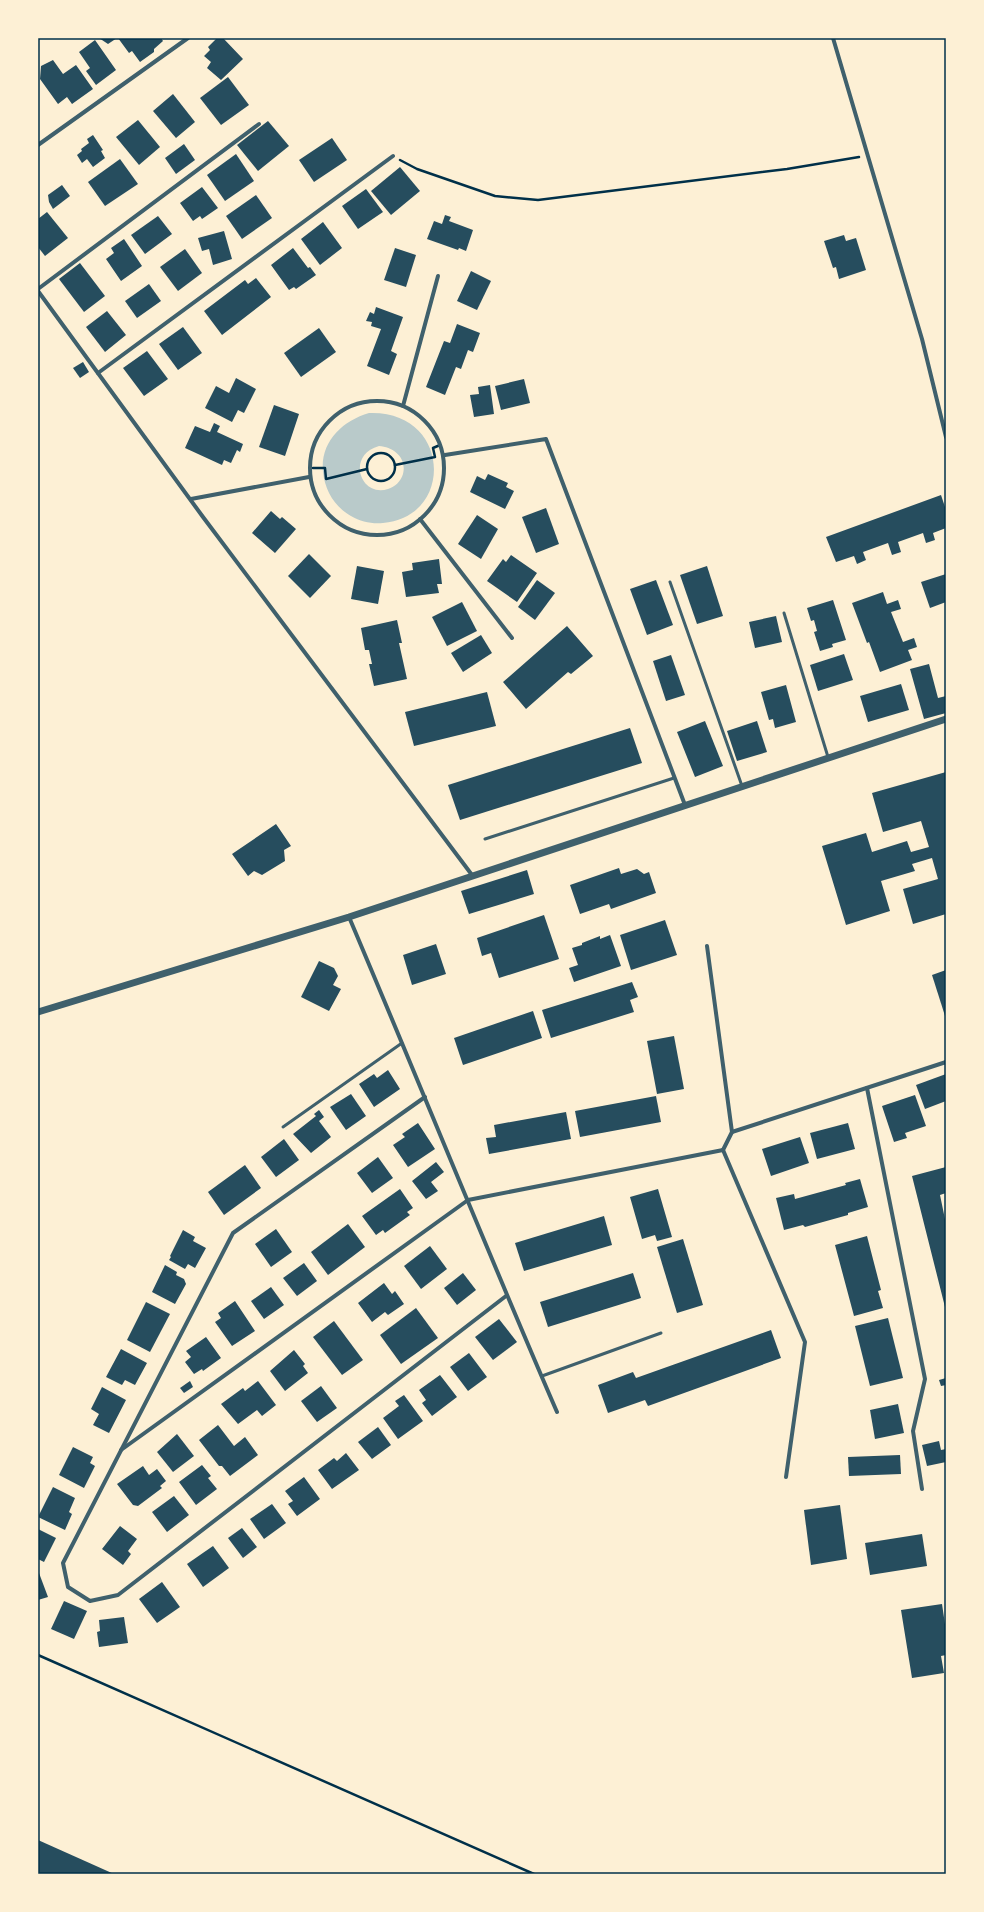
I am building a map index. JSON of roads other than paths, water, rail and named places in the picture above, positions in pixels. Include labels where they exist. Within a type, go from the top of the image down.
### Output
[{"type":"street","points":[[38,145],[188,38]]},
{"type":"street","points":[[833,38],[922,339],[946,437]]},
{"type":"street","points":[[259,124],[38,290],[191,499],[472,875]]},
{"type":"street","points":[[98,373],[393,156]]},
{"type":"street","points":[[403,406],[438,276]]},
{"type":"street","points":[[383,401],[403,406],[423,420],[432,430],[445,454],[440,491],[429,510],[412,525],[392,534],[369,535],[348,529],[329,516],[316,498],[309,477],[310,456],[316,438],[328,421],[344,409],[363,402],[383,401]]},
{"type":"street","points":[[445,454],[546,439],[685,806]]},
{"type":"street","points":[[191,499],[309,477]]},
{"type":"street","points":[[420,518],[512,638]]},
{"type":"street","points":[[38,1012],[349,917],[946,719]]},
{"type":"street","points":[[349,917],[468,1200],[506,1296],[557,1412]]},
{"type":"street","points":[[707,946],[732,1132],[723,1150],[805,1342],[786,1477]]},
{"type":"street","points":[[732,1132],[946,1062]]},
{"type":"street","points":[[867,1088],[925,1379],[912,1431],[922,1489]]},
{"type":"street","points":[[425,1097],[233,1234],[63,1563],[68,1587],[90,1601],[118,1595],[506,1296]]},
{"type":"street","points":[[120,1451],[468,1200],[723,1150]]},
{"type":"lane","points":[[670,582],[742,787]]},
{"type":"lane","points":[[784,613],[829,758]]},
{"type":"lane","points":[[485,839],[674,778]]},
{"type":"lane","points":[[283,1127],[402,1043]]},
{"type":"lane","points":[[542,1376],[661,1333]]}]
